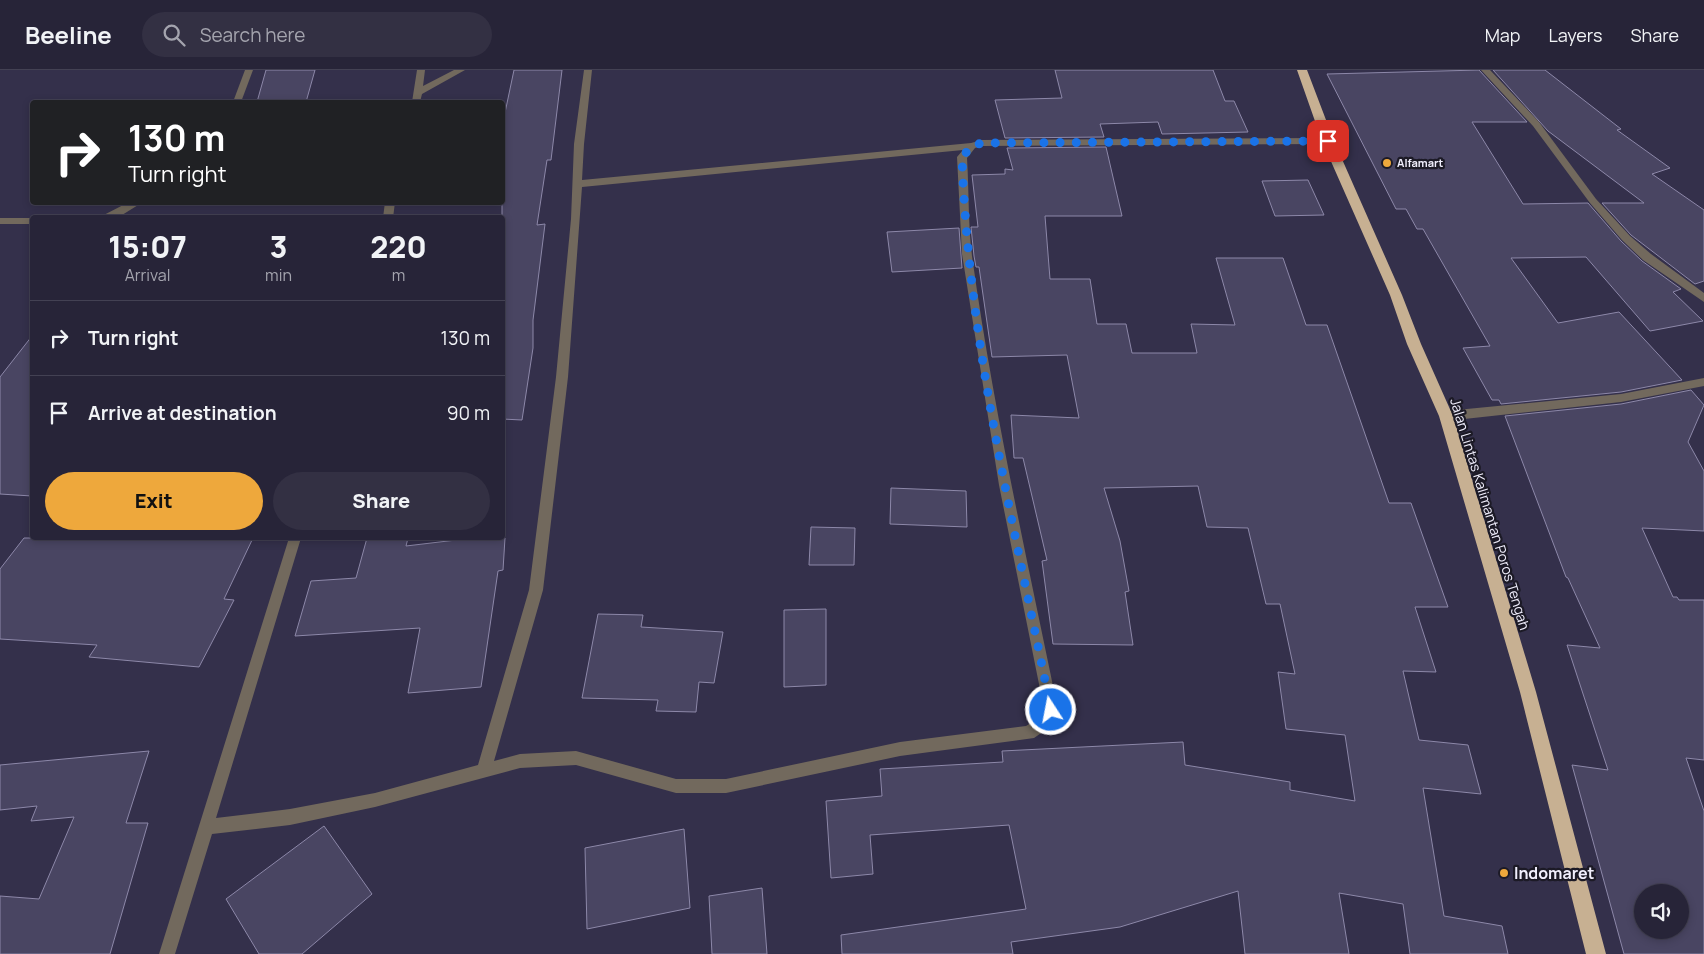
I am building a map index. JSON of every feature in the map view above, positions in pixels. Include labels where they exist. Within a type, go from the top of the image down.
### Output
[{"type":"highway","name":"Jalan Lintas Kalimantan Poros Tengah","points":[[1302,70],[1328,141],[1396,295],[1414,344],[1446,416],[1528,692],[1596,954]]},
{"type":"street","points":[[239,100],[249,70]]},
{"type":"street","points":[[416,100],[421,70]]},
{"type":"street","points":[[418,92],[461,70]]},
{"type":"street","points":[[484,771],[536,590],[562,377],[578,184],[579,144],[588,70]]},
{"type":"street","points":[[1485,70],[1536,124],[1593,201],[1626,238],[1704,298]]},
{"type":"street","points":[[578,184],[972,146],[982,143],[1328,141]]},
{"type":"street","points":[[207,827],[290,817],[375,800],[520,761],[576,758],[676,786],[726,786],[900,749],[1029,733],[1042,724],[1051,710],[1005,485],[967,254],[962,157],[972,146]]},
{"type":"street","points":[[112,215],[133,205]]},
{"type":"street","points":[[0,222],[30,221]]},
{"type":"street","points":[[1446,416],[1621,398],[1704,382]]},
{"type":"street","points":[[168,954],[295,540]]},
{"type":"building","points":[[266,70],[315,70],[307,100],[258,100]]},
{"type":"building","points":[[514,70],[562,70],[551,160],[547,160],[537,225],[545,224],[533,320],[533,348],[522,420],[505,419],[505,215],[502,215],[502,205],[505,205],[505,113]]},
{"type":"building","points":[[1055,70],[1213,70],[1225,101],[1234,101],[1248,132],[1162,134],[1158,122],[1100,124],[1104,137],[1005,138],[995,100],[1062,98]]},
{"type":"building","points":[[1479,70],[1527,122],[1472,122],[1523,204],[1588,203],[1621,241],[1642,261],[1681,289],[1673,292],[1703,321],[1650,331],[1586,257],[1511,258],[1558,323],[1619,312],[1682,380],[1621,392],[1501,404],[1499,400],[1492,400],[1463,348],[1490,346],[1423,229],[1417,229],[1406,209],[1396,209],[1327,74]]},
{"type":"building","points":[[1493,70],[1545,70],[1621,129],[1617,130],[1670,168],[1652,174],[1704,210],[1704,281],[1695,284],[1631,235],[1602,203],[1644,203],[1548,131]]},
{"type":"building","points":[[1106,147],[1122,216],[1045,216],[1050,279],[1090,279],[1097,324],[1126,324],[1132,353],[1197,353],[1191,324],[1235,325],[1216,258],[1283,258],[1306,325],[1327,325],[1389,503],[1411,503],[1448,607],[1415,607],[1436,672],[1403,671],[1419,740],[1468,745],[1481,794],[1423,788],[1444,916],[1502,926],[1508,954],[1410,954],[1403,904],[1339,893],[1349,954],[1245,954],[1238,891],[1120,927],[1011,942],[1013,954],[842,954],[841,935],[1026,909],[1009,825],[870,835],[873,874],[831,878],[826,801],[882,796],[880,769],[1003,762],[1002,751],[1183,742],[1185,765],[1290,782],[1290,790],[1355,801],[1345,735],[1286,729],[1278,672],[1295,674],[1280,604],[1266,604],[1248,528],[1207,527],[1198,486],[1104,488],[1120,541],[1129,591],[1125,592],[1133,645],[1053,644],[1042,561],[1047,560],[1023,458],[1014,458],[1011,415],[1079,418],[1067,355],[992,357],[979,267],[976,267],[974,256],[971,227],[978,227],[972,175],[1005,174],[1005,169],[1013,170],[1007,148]]},
{"type":"building","points":[[1308,180],[1324,215],[1275,216],[1262,181]]},
{"type":"building","points":[[959,228],[962,268],[892,272],[887,232]]},
{"type":"building","points":[[30,339],[30,496],[0,494],[0,377]]},
{"type":"building","points":[[1691,390],[1704,405],[1688,442],[1704,471],[1704,531],[1642,528],[1673,597],[1677,597],[1679,600],[1704,600],[1704,760],[1686,758],[1704,811],[1704,954],[1624,954],[1572,765],[1608,770],[1567,645],[1600,648],[1566,577],[1505,416],[1621,404]]},
{"type":"building","points":[[891,488],[966,491],[967,527],[890,524]]},
{"type":"building","points":[[811,527],[855,528],[854,565],[809,565]]},
{"type":"building","points":[[24,538],[30,538],[30,540],[252,540],[224,599],[234,600],[199,667],[89,657],[97,645],[0,639],[0,569]]},
{"type":"building","points":[[366,540],[408,540],[406,546],[456,540],[505,540],[503,570],[498,571],[481,687],[408,693],[420,628],[295,636],[311,581],[356,578]]},
{"type":"building","points":[[826,609],[826,685],[784,687],[784,610]]},
{"type":"building","points":[[598,614],[643,615],[641,627],[723,632],[714,683],[699,682],[696,712],[656,711],[658,700],[582,698]]},
{"type":"building","points":[[149,751],[126,823],[148,823],[110,954],[0,954],[0,896],[39,899],[74,817],[31,821],[37,806],[0,810],[0,765]]},
{"type":"building","points":[[324,826],[372,894],[302,954],[259,954],[226,899]]},
{"type":"building","points":[[684,829],[690,908],[587,929],[585,848]]},
{"type":"building","points":[[762,888],[767,954],[712,954],[709,896]]},
{"type":"place","name":"Alfamart","points":[[1387,163]]},
{"type":"place","name":"Indomaret","points":[[1504,873]]},
{"type":"route","points":[[1051,710],[1005,485],[967,254],[962,157],[972,146],[982,143],[1328,141]]}]
